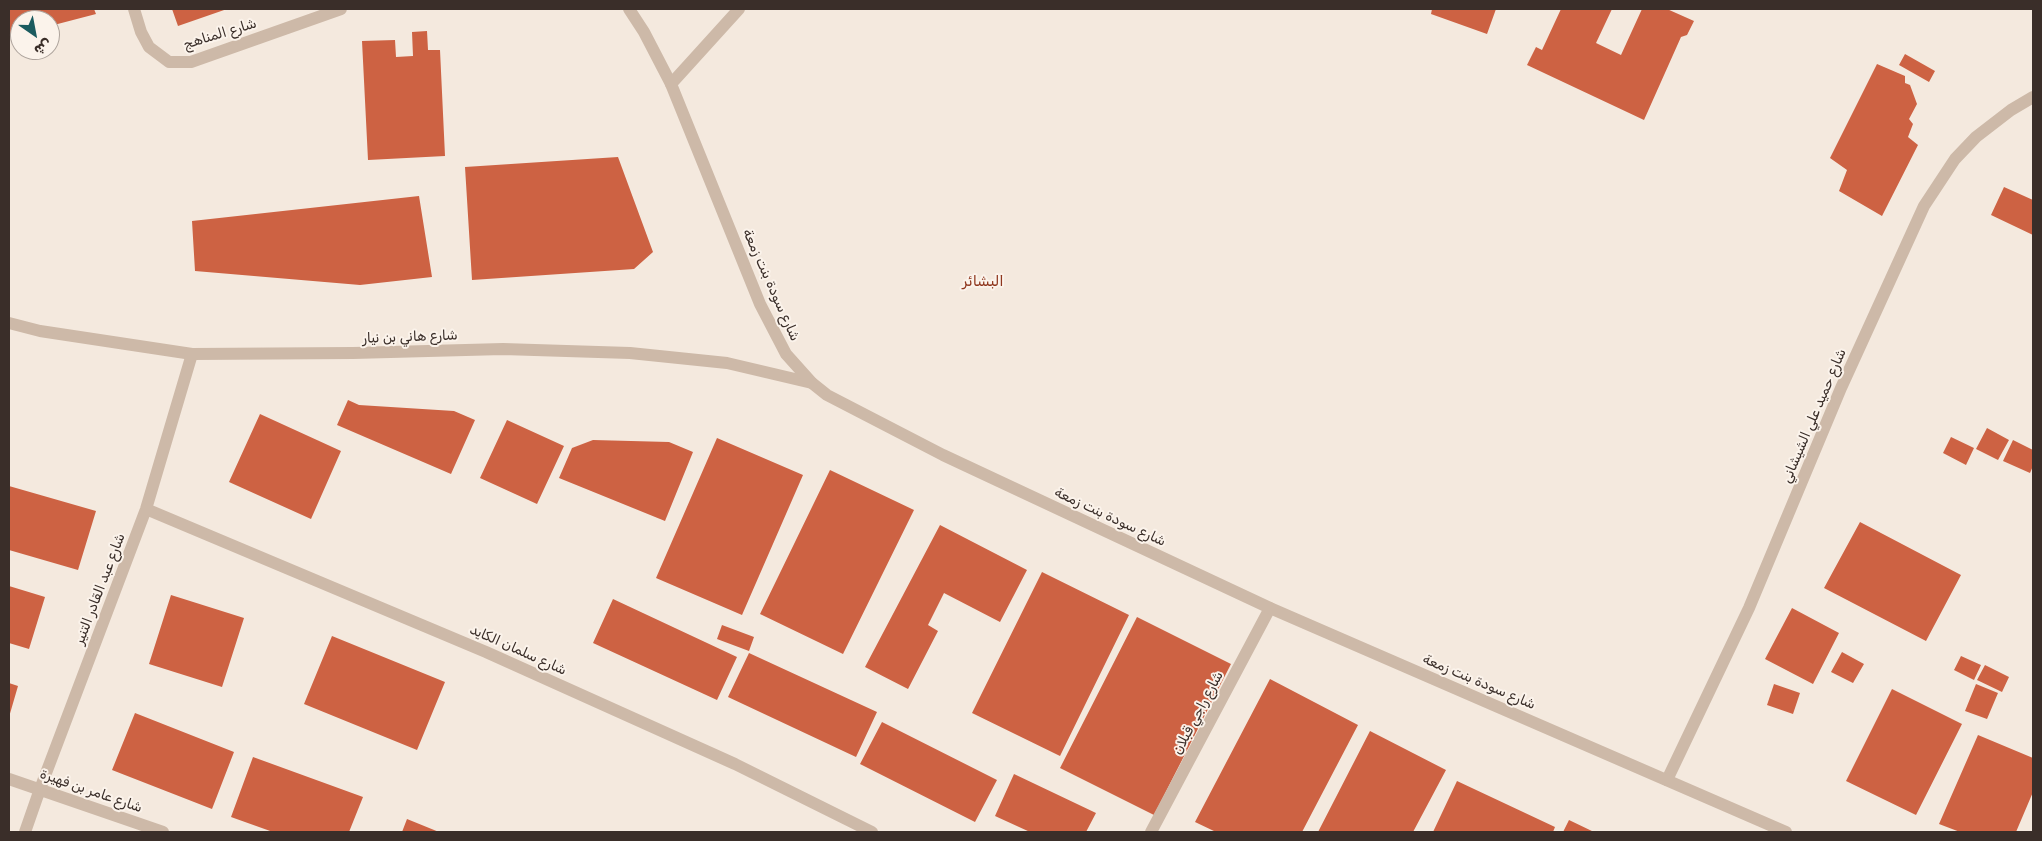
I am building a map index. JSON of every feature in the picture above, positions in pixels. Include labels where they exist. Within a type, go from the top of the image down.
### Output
[{"type":"street","name":"شارع المناهج","points":[[134,9],[141,32],[150,47],[169,62],[191,62],[341,9]]},
{"type":"street","name":"شارع سودة بنت زمعة","points":[[629,9],[644,32],[671,84],[760,304],[786,354],[812,383],[826,394],[943,455],[1270,608],[1786,832]]},
{"type":"street","points":[[671,84],[739,9]]},
{"type":"street","name":"شارع حميد علي الشيشاني","points":[[1667,780],[1749,608],[1841,388],[1924,206],[1955,159],[1976,137],[2033,96]]},
{"type":"street","name":"شارع هاني بن نيار","points":[[9,323],[40,330],[192,354],[353,353],[503,349],[630,353],[727,363],[812,383]]},
{"type":"street","name":"شارع عبد القادر التنير","points":[[25,832],[146,509],[192,354]]},
{"type":"street","name":"شارع سلمان الكايد","points":[[146,509],[486,652],[735,764],[872,832]]},
{"type":"street","name":"شارع راجي قبلان","points":[[1152,832],[1270,608]]},
{"type":"street","name":"شارع عامر بن فهيرة","points":[[9,779],[163,832]]},
{"type":"building","points":[[9,9],[94,9],[96,14],[60,23],[60,10],[10,10],[9,36]]},
{"type":"building","points":[[172,9],[227,9],[178,26]]},
{"type":"building","points":[[1432,9],[1496,9],[1487,34],[1431,14]]},
{"type":"building","points":[[1561,9],[1612,9],[1596,43],[1621,55],[1642,9],[1667,9],[1694,21],[1687,35],[1681,37],[1644,120],[1527,65],[1536,47],[1542,50]]},
{"type":"building","points":[[427,31],[428,50],[440,50],[445,156],[368,160],[362,41],[395,40],[396,57],[413,56],[412,32]]},
{"type":"building","points":[[1905,54],[1935,71],[1929,82],[1899,65]]},
{"type":"building","points":[[1877,64],[1905,76],[1905,83],[1910,85],[1917,104],[1909,119],[1913,124],[1908,137],[1918,145],[1882,216],[1839,191],[1847,170],[1830,158]]},
{"type":"building","points":[[618,157],[653,252],[634,269],[472,280],[465,167]]},
{"type":"building","points":[[2004,187],[2033,200],[2033,235],[1991,215]]},
{"type":"building","points":[[419,196],[432,277],[360,285],[195,271],[192,221]]},
{"type":"building","points":[[348,400],[359,405],[454,411],[475,420],[451,474],[337,425]]},
{"type":"building","points":[[260,414],[341,451],[311,519],[229,482]]},
{"type":"building","points":[[507,420],[564,446],[537,504],[480,478]]},
{"type":"building","points":[[1987,428],[2009,440],[1998,460],[1976,449]]},
{"type":"building","points":[[1951,437],[1974,448],[1966,465],[1943,453]]},
{"type":"building","points":[[717,438],[803,475],[742,615],[656,578]]},
{"type":"building","points":[[593,440],[669,442],[693,452],[665,521],[559,478],[572,448]]},
{"type":"building","points":[[2013,440],[2033,450],[2033,466],[2030,473],[2003,461]]},
{"type":"building","points":[[830,470],[914,510],[843,654],[760,614]]},
{"type":"building","points":[[9,486],[96,511],[78,570],[9,550]]},
{"type":"building","points":[[1860,522],[1961,575],[1926,641],[1824,588]]},
{"type":"building","points":[[940,525],[1027,570],[1000,622],[944,593],[928,625],[938,631],[908,689],[865,667]]},
{"type":"building","points":[[1042,572],[1129,615],[1060,756],[972,713]]},
{"type":"building","points":[[9,586],[45,597],[29,649],[9,643]]},
{"type":"building","points":[[171,595],[244,618],[222,687],[149,664]]},
{"type":"building","points":[[613,599],[737,657],[717,700],[593,643]]},
{"type":"building","points":[[1792,608],[1839,633],[1813,684],[1765,659]]},
{"type":"building","points":[[1137,617],[1231,664],[1154,815],[1060,768]]},
{"type":"building","points":[[722,625],[754,637],[749,651],[717,639]]},
{"type":"building","points":[[332,636],[445,682],[417,750],[304,704]]},
{"type":"building","points":[[1842,652],[1864,664],[1853,683],[1831,672]]},
{"type":"building","points":[[749,653],[877,712],[856,757],[728,697]]},
{"type":"building","points":[[1961,656],[1981,665],[1974,680],[1954,670]]},
{"type":"building","points":[[1985,665],[2009,677],[2002,692],[1977,680]]},
{"type":"building","points":[[1270,679],[1358,725],[1302,832],[1216,832],[1195,822]]},
{"type":"building","points":[[9,683],[18,686],[9,717]]},
{"type":"building","points":[[1774,684],[1800,693],[1793,714],[1767,705]]},
{"type":"building","points":[[1976,684],[1998,693],[1987,719],[1965,711]]},
{"type":"building","points":[[1892,689],[1962,724],[1916,815],[1846,781]]},
{"type":"building","points":[[135,713],[234,752],[212,809],[112,770]]},
{"type":"building","points":[[882,722],[997,780],[975,822],[860,764]]},
{"type":"building","points":[[1370,731],[1446,770],[1413,832],[1318,832]]},
{"type":"building","points":[[1978,735],[2033,758],[2033,792],[2016,832],[1960,832],[1939,824]]},
{"type":"building","points":[[253,757],[363,797],[349,832],[273,832],[231,817]]},
{"type":"building","points":[[1014,774],[1096,813],[1086,832],[1030,832],[995,816]]},
{"type":"building","points":[[1457,781],[1555,827],[1553,832],[1433,832]]},
{"type":"building","points":[[407,819],[439,832],[402,832]]},
{"type":"building","points":[[1569,820],[1594,832],[1563,832]]},
{"type":"district","name":"البشائر","points":[[983,282]]}]
